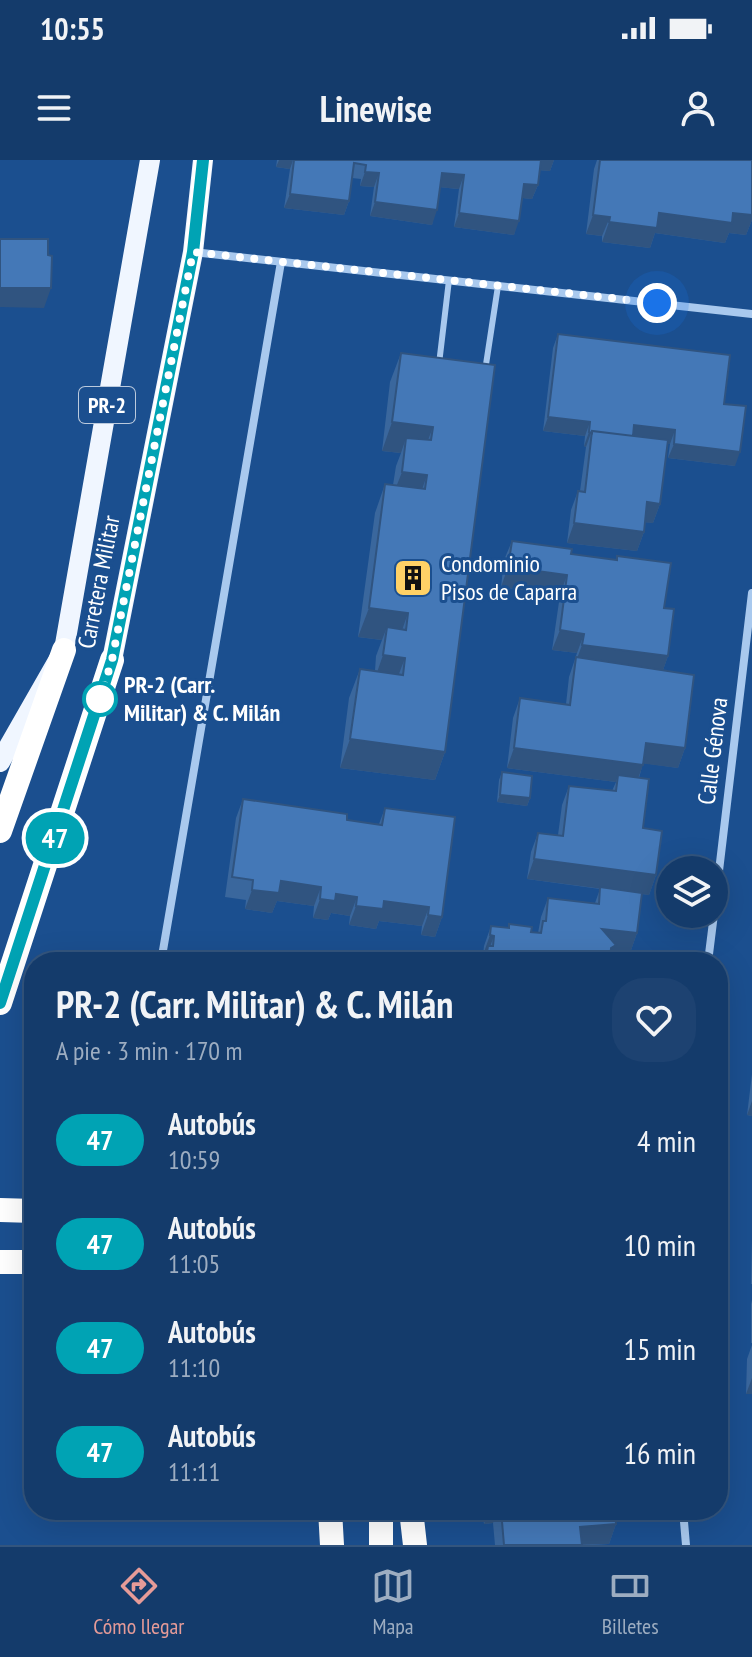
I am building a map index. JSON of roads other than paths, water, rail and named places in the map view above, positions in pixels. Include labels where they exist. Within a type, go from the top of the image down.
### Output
[{"type":"highway","name":"Carretera Militar","points":[[0,831],[64,650]]},
{"type":"highway","name":"Carretera Militar","points":[[0,1003],[112,660]]},
{"type":"highway","points":[[0,1210],[24,1211]]},
{"type":"highway","points":[[0,1262],[24,1262]]},
{"type":"highway","points":[[331,1520],[332,1545]]},
{"type":"highway","points":[[381,1520],[381,1545]]},
{"type":"highway","points":[[412,1520],[415,1545]]},
{"type":"main road","name":"Carretera Militar","points":[[64,650],[150,160]]},
{"type":"main road","name":"Carretera Militar","points":[[112,660],[193,252],[203,160]]},
{"type":"main road","points":[[0,762],[64,650]]},
{"type":"street","points":[[193,252],[752,314]]},
{"type":"street","points":[[163,952],[281,262]]},
{"type":"street","name":"Calle Génova","points":[[721,856],[752,593]]},
{"type":"street","name":"Calle Génova","points":[[709,952],[712,928]]},
{"type":"street","points":[[684,1520],[686,1545]]},
{"type":"lane","points":[[438,369],[449,280]]},
{"type":"lane","points":[[484,375],[498,286]]},
{"type":"place","name":"Condominio Pisos de Caparra","points":[[413,578]]},
{"type":"place","name":"PR-2 (Carr. Militar) & C. Milán","points":[[100,699]]}]
